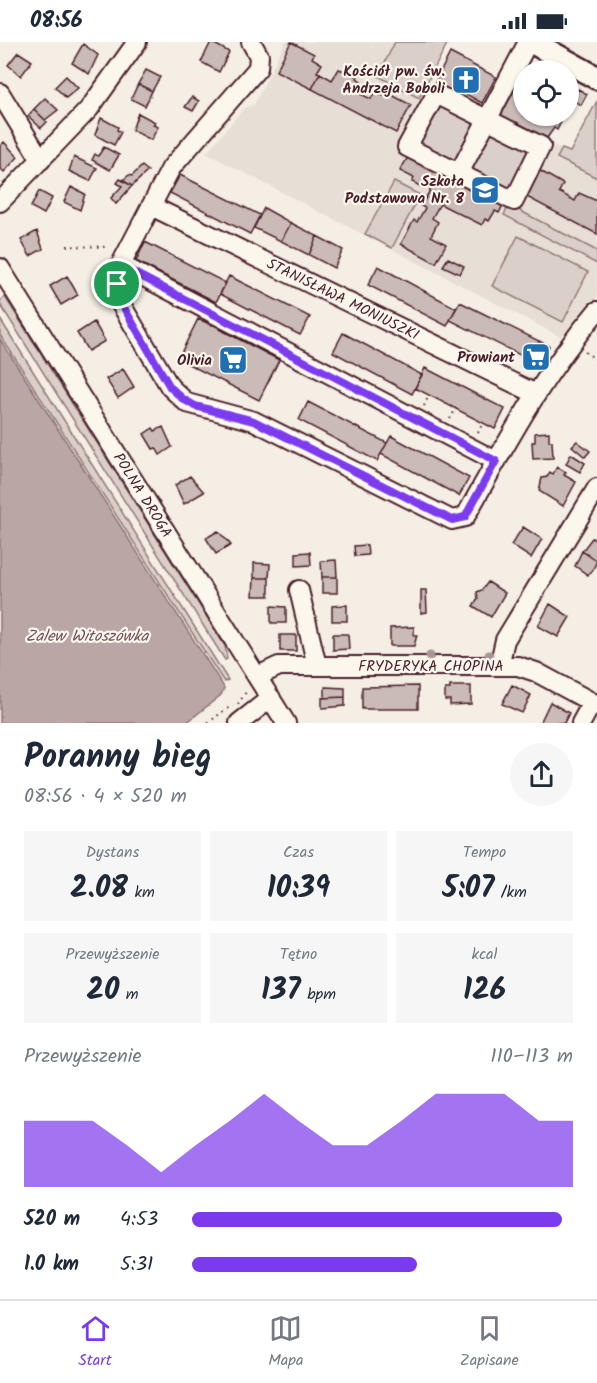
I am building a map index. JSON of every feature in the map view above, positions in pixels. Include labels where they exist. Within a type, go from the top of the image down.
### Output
[{"type":"main road","points":[[530,42],[597,78]]},
{"type":"street","points":[[0,202],[89,110],[137,42]]},
{"type":"street","points":[[459,173],[530,42]]},
{"type":"street","points":[[255,49],[258,68],[171,168],[121,266],[117,284],[117,293],[122,306],[170,387],[187,403],[254,421],[452,520],[465,517],[534,393],[569,344],[597,311]]},
{"type":"street","points":[[0,93],[41,160]]},
{"type":"street","points":[[436,94],[541,146],[514,201],[459,173],[407,147],[436,94]]},
{"type":"street","name":"STANISŁAWA MONIUSZKI","points":[[151,206],[534,393]]},
{"type":"street","points":[[121,266],[496,461]]},
{"type":"street","name":"POLNA DROGA","points":[[0,268],[253,682],[271,698],[286,723]]},
{"type":"street","points":[[499,666],[505,640],[597,488]]},
{"type":"street","points":[[299,590],[317,666]]},
{"type":"street","name":"FRYDERYKA CHOPINA","points":[[253,682],[279,666],[518,666],[536,672],[595,704]]},
{"type":"street","points":[[239,723],[271,698]]},
{"type":"street","points":[[581,723],[595,704]]},
{"type":"path","points":[[67,246],[109,247]]},
{"type":"path","points":[[420,412],[429,395]]},
{"type":"path","points":[[446,426],[456,408]]},
{"type":"path","points":[[474,440],[483,423]]},
{"type":"path","points":[[208,723],[226,709],[237,706],[253,682]]},
{"type":"shaded area","points":[[285,42],[448,42],[428,82],[570,153],[597,101],[597,299],[561,337],[206,153],[244,108],[254,105]]},
{"type":"shaded area","points":[[395,42],[448,42],[419,98],[378,76]]},
{"type":"shaded area","points":[[597,101],[597,178],[557,158],[562,149],[570,152]]},
{"type":"shaded area","points":[[440,104],[477,123],[457,162],[420,143]]},
{"type":"shaded area","points":[[491,130],[529,149],[509,189],[471,170]]},
{"type":"shaded area","points":[[394,182],[420,195],[392,248],[365,234]]},
{"type":"shaded area","points":[[509,205],[597,251],[597,264],[504,215]]},
{"type":"shaded area","points":[[518,236],[588,272],[563,322],[492,286]]},
{"type":"shaded area","points":[[5,297],[225,646],[227,659],[225,660],[0,304]]},
{"type":"shaded area","points":[[0,319],[228,680],[224,682],[0,335]]},
{"type":"water","name":"Zalew Witoszówka","points":[[0,339],[224,688],[221,695],[186,723],[0,723]]},
{"type":"building","points":[[211,42],[229,52],[219,72],[201,62]]},
{"type":"building","points":[[291,42],[314,54],[312,58],[322,64],[312,89],[276,71]]},
{"type":"building","points":[[83,44],[98,55],[89,74],[72,63]]},
{"type":"building","points":[[18,52],[32,61],[21,76],[8,65]]},
{"type":"building","name":"Kościół pw. św. Andrzeja Boboli","points":[[450,53],[496,77],[482,103],[453,87],[451,91],[435,83]]},
{"type":"building","points":[[339,69],[358,76],[357,78],[361,81],[356,92],[371,99],[375,91],[386,97],[388,93],[411,105],[396,133],[312,89],[320,73],[332,80]]},
{"type":"building","points":[[146,70],[160,77],[152,91],[138,84]]},
{"type":"building","points":[[66,76],[78,88],[66,98],[55,87]]},
{"type":"building","points":[[138,84],[152,91],[145,106],[131,99]]},
{"type":"building","points":[[579,90],[587,94],[581,105],[579,104]]},
{"type":"building","points":[[513,92],[513,124],[500,117]]},
{"type":"building","points":[[192,97],[199,101],[193,111],[185,107]]},
{"type":"building","points":[[45,98],[58,110],[45,120],[34,109]]},
{"type":"building","points":[[34,109],[47,122],[41,128],[28,116]]},
{"type":"building","points":[[138,113],[155,122],[153,125],[158,127],[151,140],[132,130]]},
{"type":"building","points":[[101,118],[118,127],[117,130],[121,132],[114,145],[95,135]]},
{"type":"building","points":[[524,126],[559,126],[557,130],[554,128],[547,138]]},
{"type":"building","points":[[4,142],[18,157],[4,172],[0,168],[0,146]]},
{"type":"building","points":[[104,147],[119,155],[110,170],[92,160],[95,154],[98,156]]},
{"type":"building","points":[[74,157],[97,168],[90,181],[69,171]]},
{"type":"building","points":[[408,157],[450,180],[452,178],[467,185],[466,188],[476,194],[503,205],[499,213],[495,211],[489,221],[485,219],[482,225],[440,204],[432,218],[438,222],[431,236],[446,244],[436,263],[401,244],[414,220],[417,222],[425,208],[421,206],[432,187],[426,184],[424,188],[412,182],[414,178],[400,171]]},
{"type":"building","points":[[142,166],[148,171],[132,186],[123,180],[129,175],[132,176]]},
{"type":"building","points":[[537,169],[563,184],[559,192],[575,201],[579,193],[597,201],[597,234],[523,195]]},
{"type":"building","points":[[180,175],[260,215],[250,234],[170,193]]},
{"type":"building","points":[[120,179],[132,186],[116,204],[111,198],[122,186],[117,183]]},
{"type":"building","points":[[71,187],[85,194],[80,210],[64,202]]},
{"type":"building","points":[[39,191],[52,198],[44,214],[31,207]]},
{"type":"building","points":[[264,208],[291,223],[281,241],[254,228]]},
{"type":"building","points":[[291,223],[317,236],[309,255],[281,241]]},
{"type":"building","points":[[37,231],[43,249],[30,256],[21,240]]},
{"type":"building","points":[[317,236],[343,250],[334,268],[309,255]]},
{"type":"building","points":[[145,242],[226,283],[216,302],[136,261]]},
{"type":"building","points":[[448,258],[464,266],[460,274],[443,266]]},
{"type":"building","points":[[378,266],[456,308],[447,326],[368,285]]},
{"type":"building","points":[[67,276],[78,295],[61,305],[50,286]]},
{"type":"building","points":[[229,276],[310,317],[300,335],[220,294]]},
{"type":"building","points":[[460,302],[539,341],[530,360],[450,320]]},
{"type":"building","points":[[198,319],[212,325],[214,322],[221,326],[219,329],[279,360],[259,400],[178,359]]},
{"type":"building","points":[[94,322],[105,341],[88,351],[77,333]]},
{"type":"building","points":[[343,333],[422,375],[412,394],[333,352]]},
{"type":"building","points":[[539,341],[549,346],[538,364],[530,360]]},
{"type":"building","points":[[425,368],[505,409],[495,429],[415,388]]},
{"type":"building","points":[[123,369],[134,387],[118,398],[106,379]]},
{"type":"building","points":[[308,402],[387,443],[377,461],[299,420]]},
{"type":"building","points":[[163,427],[172,447],[160,455],[156,448],[153,449],[144,434],[153,428],[155,431]]},
{"type":"building","points":[[549,432],[553,458],[533,459],[532,442],[535,442],[535,433]]},
{"type":"building","points":[[391,436],[469,478],[459,496],[381,454]]},
{"type":"building","points":[[577,441],[590,451],[585,457],[572,446]]},
{"type":"building","points":[[571,454],[585,463],[580,472],[566,464]]},
{"type":"building","points":[[557,467],[566,472],[564,475],[576,482],[563,506],[539,491],[542,478],[547,477],[550,472],[553,474]]},
{"type":"building","points":[[190,476],[204,492],[184,504],[175,485]]},
{"type":"building","points":[[523,527],[542,539],[531,558],[511,545]]},
{"type":"building","points":[[218,531],[231,545],[216,554],[206,538]]},
{"type":"building","points":[[592,538],[597,541],[597,561],[582,551]]},
{"type":"building","points":[[367,545],[368,555],[355,556],[354,546]]},
{"type":"building","points":[[582,551],[597,561],[588,575],[575,566]]},
{"type":"building","points":[[310,552],[311,565],[296,566],[296,553]]},
{"type":"building","points":[[336,560],[337,577],[322,577],[321,561]]},
{"type":"building","points":[[254,563],[270,564],[269,578],[254,578]]},
{"type":"building","points":[[322,577],[337,577],[337,593],[322,593]]},
{"type":"building","points":[[254,578],[269,578],[269,596],[253,596]]},
{"type":"building","points":[[488,582],[505,593],[491,617],[473,606],[478,598],[477,592],[482,590]]},
{"type":"building","points":[[421,590],[426,590],[427,612],[421,613]]},
{"type":"building","points":[[550,604],[570,617],[558,637],[538,626]]},
{"type":"building","points":[[347,605],[347,621],[332,621],[332,606]]},
{"type":"building","points":[[271,606],[286,607],[286,623],[271,623]]},
{"type":"building","points":[[414,627],[414,635],[417,635],[414,646],[390,646],[390,628]]},
{"type":"building","points":[[333,634],[348,634],[349,649],[333,650]]},
{"type":"building","points":[[280,635],[296,635],[296,651],[280,651]]},
{"type":"building","points":[[512,685],[531,695],[522,713],[502,704]]},
{"type":"building","points":[[418,686],[418,709],[362,709],[362,687]]},
{"type":"building","points":[[450,686],[471,686],[471,704],[450,705],[450,700],[445,700],[445,689],[450,689]]},
{"type":"building","points":[[325,687],[345,688],[345,697],[322,698],[325,697]]},
{"type":"building","points":[[345,697],[345,706],[322,708],[322,698]]},
{"type":"building","points":[[550,702],[569,713],[564,723],[540,723]]},
{"type":"place","name":"Kościół pw. św. Andrzeja Boboli","points":[[466,80]]},
{"type":"place","name":"Szkoła Podstawowa Nr. 8","points":[[485,190]]},
{"type":"place","name":"Prowiant","points":[[536,357]]},
{"type":"place","name":"Olivia","points":[[233,360]]},
{"type":"route","points":[[121,266],[496,461],[465,517],[458,521],[452,520],[254,421],[187,403],[170,387],[122,306],[117,293],[117,284],[121,266]]}]
